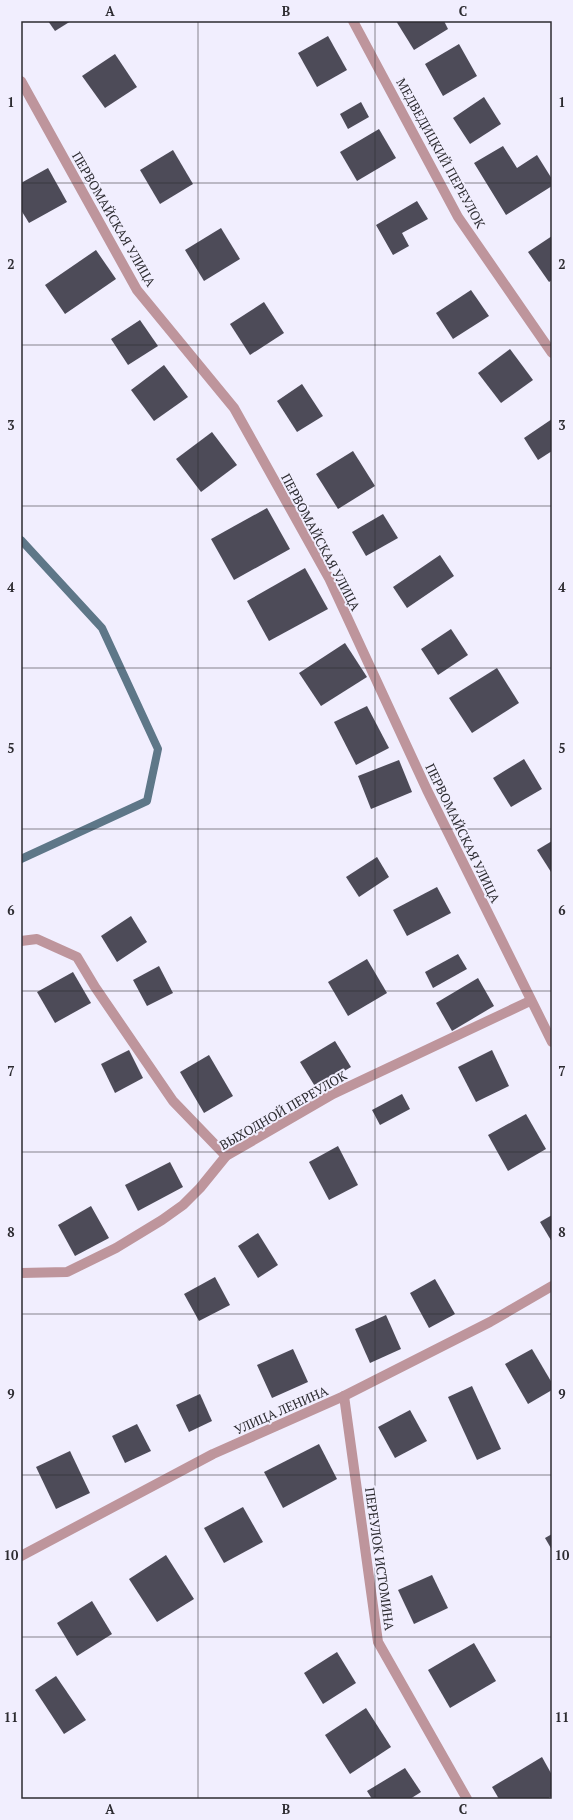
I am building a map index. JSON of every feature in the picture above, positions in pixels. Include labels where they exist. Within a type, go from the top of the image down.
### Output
[{"type":"street","name":"МЕДВЕДИЦКИЙ ПЕРЕУЛОК","points":[[353,21],[458,217],[552,353]]},
{"type":"street","name":"ПЕРВОМАЙСКАЯ УЛИЦА","points":[[21,81],[137,290],[234,408],[329,578],[426,790],[530,1001],[552,1042]]},
{"type":"street","points":[[21,941],[37,939],[77,957],[173,1101],[226,1156]]},
{"type":"street","name":"ВЫХОДНОЙ ПЕРЕУЛОК","points":[[21,1273],[67,1272],[116,1248],[162,1220],[183,1205],[200,1188],[226,1156],[333,1094],[530,1001]]},
{"type":"street","name":"УЛИЦА ЛЕНИНА","points":[[21,1556],[213,1454],[344,1396],[490,1322],[552,1286]]},
{"type":"street","name":"ПЕРЕУЛОК ИСТОМИНА","points":[[344,1396],[378,1642],[467,1799]]},
{"type":"building","points":[[48,21],[71,21],[55,31]]},
{"type":"building","points":[[396,21],[444,21],[448,29],[414,50]]},
{"type":"building","points":[[328,36],[347,70],[317,87],[298,53]]},
{"type":"building","points":[[459,44],[477,76],[443,96],[425,64]]},
{"type":"building","points":[[115,54],[137,87],[105,108],[82,76]]},
{"type":"building","points":[[484,97],[501,124],[470,144],[453,118]]},
{"type":"building","points":[[361,102],[369,117],[348,129],[340,114]]},
{"type":"building","points":[[379,129],[396,158],[357,181],[340,152]]},
{"type":"building","points":[[503,146],[517,168],[537,155],[552,179],[552,186],[506,215],[474,163]]},
{"type":"building","points":[[173,150],[193,184],[160,204],[140,170]]},
{"type":"building","points":[[48,168],[67,202],[29,223],[21,210],[21,183]]},
{"type":"building","points":[[417,201],[428,219],[402,233],[409,246],[393,255],[376,225]]},
{"type":"building","points":[[221,228],[240,259],[204,281],[185,250]]},
{"type":"building","points":[[552,236],[552,280],[549,282],[528,252]]},
{"type":"building","points":[[96,250],[116,279],[65,314],[45,285]]},
{"type":"building","points":[[471,290],[489,316],[453,339],[436,313]]},
{"type":"building","points":[[264,302],[284,333],[250,355],[230,324]]},
{"type":"building","points":[[140,320],[158,346],[128,365],[111,339]]},
{"type":"building","points":[[510,349],[533,380],[501,403],[478,373]]},
{"type":"building","points":[[164,365],[188,397],[154,421],[131,390]]},
{"type":"building","points":[[302,384],[323,416],[297,432],[277,401]]},
{"type":"building","points":[[552,419],[552,451],[538,460],[524,438]]},
{"type":"building","points":[[212,432],[237,465],[201,492],[176,459]]},
{"type":"building","points":[[353,451],[375,486],[338,509],[316,474]]},
{"type":"building","points":[[267,508],[290,549],[234,580],[211,539]]},
{"type":"building","points":[[383,514],[398,538],[366,556],[352,532]]},
{"type":"building","points":[[440,555],[454,576],[407,608],[393,587]]},
{"type":"building","points":[[305,568],[328,609],[269,641],[247,601]]},
{"type":"building","points":[[451,629],[468,655],[438,675],[421,649]]},
{"type":"building","points":[[345,643],[367,677],[321,706],[299,673]]},
{"type":"building","points":[[497,668],[519,703],[472,733],[449,698]]},
{"type":"building","points":[[367,706],[389,748],[356,765],[334,722]]},
{"type":"building","points":[[524,759],[542,789],[511,807],[493,778]]},
{"type":"building","points":[[399,760],[412,792],[371,809],[358,776]]},
{"type":"building","points":[[552,841],[552,872],[551,872],[537,850]]},
{"type":"building","points":[[377,857],[389,877],[359,897],[346,877]]},
{"type":"building","points":[[437,887],[451,913],[407,936],[393,910]]},
{"type":"building","points":[[131,916],[147,942],[117,962],[101,936]]},
{"type":"building","points":[[458,954],[467,969],[433,988],[425,972]]},
{"type":"building","points":[[367,959],[387,993],[348,1016],[328,982]]},
{"type":"building","points":[[159,966],[173,993],[147,1006],[133,980]]},
{"type":"building","points":[[73,972],[91,1003],[55,1023],[37,992]]},
{"type":"building","points":[[478,978],[494,1006],[452,1031],[436,1003]]},
{"type":"building","points":[[335,1041],[351,1067],[316,1088],[300,1062]]},
{"type":"building","points":[[129,1050],[143,1078],[115,1093],[101,1064]]},
{"type":"building","points":[[492,1050],[509,1086],[476,1102],[458,1067]]},
{"type":"building","points":[[209,1055],[233,1096],[204,1113],[180,1072]]},
{"type":"building","points":[[402,1094],[410,1109],[380,1125],[372,1110]]},
{"type":"building","points":[[526,1114],[546,1149],[508,1171],[488,1135]]},
{"type":"building","points":[[338,1146],[358,1185],[329,1200],[309,1162]]},
{"type":"building","points":[[170,1162],[183,1187],[138,1211],[125,1185]]},
{"type":"building","points":[[91,1206],[109,1238],[75,1256],[58,1225]]},
{"type":"building","points":[[552,1215],[552,1242],[540,1222]]},
{"type":"building","points":[[258,1233],[278,1265],[258,1278],[238,1246]]},
{"type":"building","points":[[215,1277],[230,1305],[199,1321],[184,1294]]},
{"type":"building","points":[[435,1279],[455,1314],[429,1328],[410,1293]]},
{"type":"building","points":[[386,1315],[401,1349],[370,1363],[355,1329]]},
{"type":"building","points":[[293,1349],[308,1382],[272,1398],[257,1365]]},
{"type":"building","points":[[532,1349],[552,1383],[552,1390],[528,1404],[505,1364]]},
{"type":"building","points":[[472,1386],[501,1449],[477,1460],[448,1397]]},
{"type":"building","points":[[200,1394],[212,1421],[189,1432],[176,1405]]},
{"type":"building","points":[[410,1410],[427,1441],[395,1458],[378,1427]]},
{"type":"building","points":[[137,1424],[151,1451],[125,1463],[112,1436]]},
{"type":"building","points":[[319,1444],[337,1479],[283,1508],[264,1472]]},
{"type":"building","points":[[70,1451],[90,1493],[56,1509],[36,1467]]},
{"type":"building","points":[[243,1507],[263,1542],[224,1563],[204,1528]]},
{"type":"building","points":[[552,1534],[552,1550],[545,1538]]},
{"type":"building","points":[[166,1555],[194,1599],[157,1622],[129,1579]]},
{"type":"building","points":[[432,1575],[448,1608],[414,1624],[398,1590]]},
{"type":"building","points":[[92,1601],[112,1634],[77,1656],[57,1623]]},
{"type":"building","points":[[474,1643],[496,1681],[450,1708],[428,1670]]},
{"type":"building","points":[[337,1652],[356,1683],[323,1704],[304,1673]]},
{"type":"building","points":[[56,1676],[86,1720],[64,1734],[35,1690]]},
{"type":"building","points":[[366,1708],[391,1747],[350,1774],[325,1735]]},
{"type":"building","points":[[542,1757],[552,1775],[552,1796],[547,1799],[499,1799],[492,1787]]},
{"type":"building","points":[[405,1768],[421,1792],[410,1799],[372,1799],[367,1791]]},
{"type":"waterway","points":[[21,540],[102,628],[158,749],[147,801],[21,859]]}]
